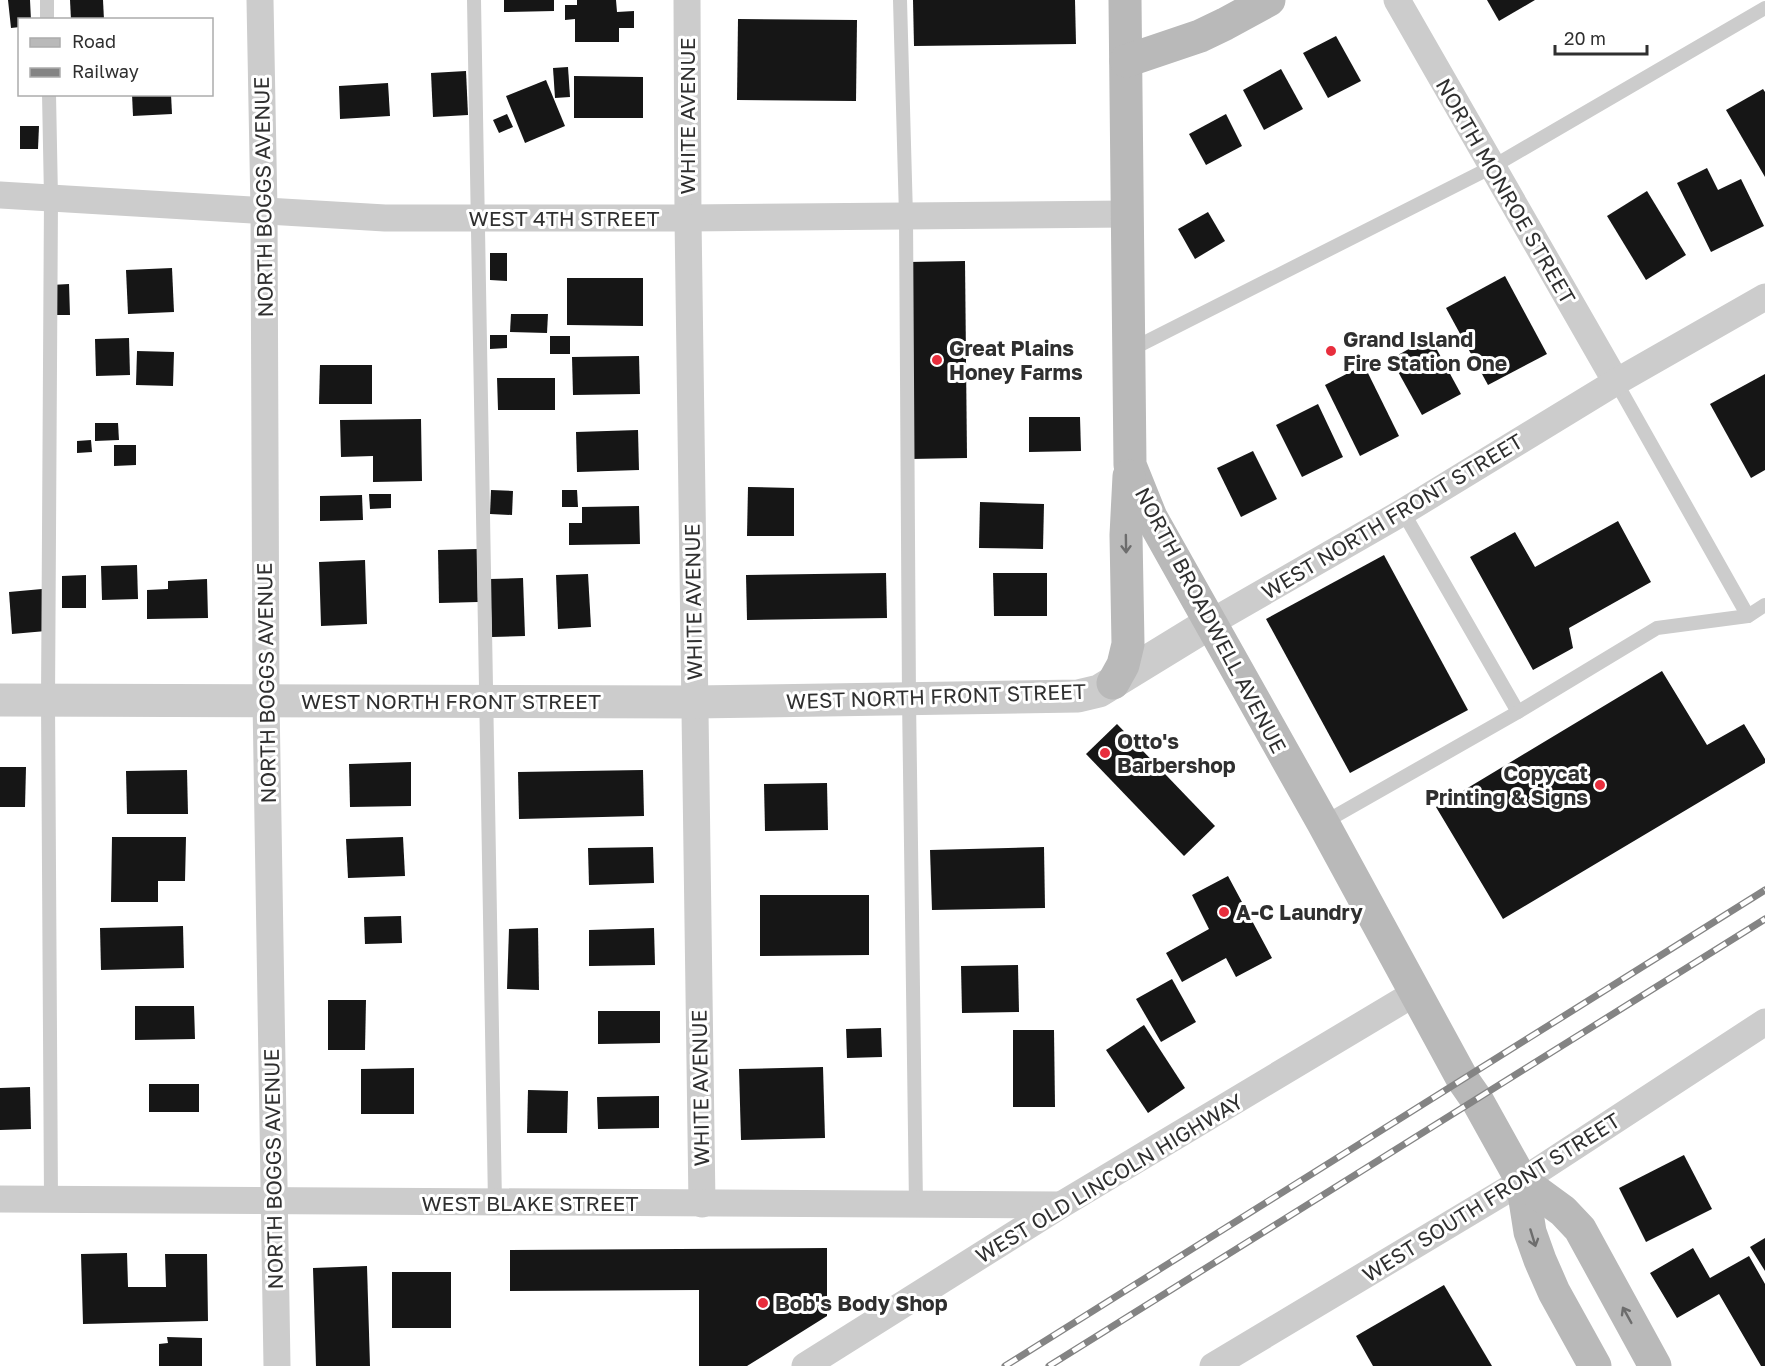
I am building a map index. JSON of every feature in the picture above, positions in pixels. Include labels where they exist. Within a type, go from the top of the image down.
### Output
[{"type":"main road","name":"NORTH BROADWELL AVENUE","points":[[1125,0],[1130,465],[1151,517],[1323,823],[1463,1080],[1477,1100],[1522,1181],[1530,1232],[1540,1260],[1554,1292],[1595,1366]]},
{"type":"main road","points":[[1126,62],[1200,36],[1269,0]]},
{"type":"main road","points":[[1113,683],[1123,664],[1128,644],[1126,535],[1130,465]]},
{"type":"main road","name":"NORTH BROADWELL AVENUE","points":[[1522,1181],[1563,1211],[1580,1229],[1655,1366]]},
{"type":"street","name":"NORTH BOGGS AVENUE","points":[[260,0],[264,211],[266,701],[276,1366]]},
{"type":"street","name":"WHITE AVENUE","points":[[687,0],[702,1204]]},
{"type":"street","name":"NORTH MONROE STREET","points":[[1397,0],[1616,382]]},
{"type":"street","name":"WEST 4TH STREET","points":[[0,195],[384,218],[1128,214]]},
{"type":"street","name":"WEST NORTH FRONT STREET","points":[[0,700],[694,702],[1078,696],[1099,691],[1113,683],[1210,623],[1403,512],[1616,382],[1765,297]]},
{"type":"street","name":"WEST OLD LINCOLN HIGHWAY","points":[[805,1366],[1061,1205],[1415,993]]},
{"type":"street","name":"WEST SOUTH FRONT STREET","points":[[1213,1366],[1522,1181],[1765,1022]]},
{"type":"street","name":"WEST BLAKE STREET","points":[[0,1199],[1061,1205]]},
{"type":"lane","points":[[47,0],[47,18]]},
{"type":"lane","points":[[474,0],[495,1203]]},
{"type":"lane","points":[[900,0],[906,216],[909,699],[916,1205]]},
{"type":"lane","points":[[1128,351],[1492,167],[1765,8]]},
{"type":"lane","points":[[49,96],[51,198],[48,700],[51,1200]]},
{"type":"lane","points":[[1616,382],[1748,616]]},
{"type":"lane","points":[[1403,512],[1518,712]]},
{"type":"lane","points":[[1323,823],[1518,712],[1657,628],[1748,616],[1765,605]]},
{"type":"building","points":[[8,0],[30,0],[31,18],[18,18],[18,27],[11,28]]},
{"type":"building","points":[[70,0],[103,0],[104,18],[71,18]]},
{"type":"building","points":[[504,0],[554,0],[554,11],[504,12]]},
{"type":"building","points":[[577,0],[616,0],[617,12],[634,11],[634,28],[619,28],[619,42],[575,42],[575,19],[565,20],[565,5],[577,5]]},
{"type":"building","points":[[913,0],[1075,0],[1076,44],[914,46]]},
{"type":"building","points":[[1487,0],[1535,0],[1499,21]]},
{"type":"building","points":[[738,19],[857,20],[856,101],[737,100]]},
{"type":"building","points":[[1336,36],[1361,81],[1328,98],[1303,53]]},
{"type":"building","points":[[568,67],[570,97],[555,98],[553,68]]},
{"type":"building","points":[[1281,69],[1303,109],[1264,130],[1243,90]]},
{"type":"building","points":[[466,71],[468,115],[433,117],[431,73]]},
{"type":"building","points":[[574,76],[643,77],[643,118],[574,118]]},
{"type":"building","points":[[546,80],[565,126],[525,143],[506,96]]},
{"type":"building","points":[[388,83],[390,116],[340,119],[339,86]]},
{"type":"building","points":[[1763,89],[1765,92],[1765,177],[1726,110]]},
{"type":"building","points":[[132,96],[171,96],[172,114],[133,116]]},
{"type":"building","points":[[507,114],[513,127],[499,133],[493,120]]},
{"type":"building","points":[[1226,114],[1242,146],[1206,165],[1189,134]]},
{"type":"building","points":[[20,126],[39,126],[38,149],[20,149]]},
{"type":"building","points":[[1707,168],[1718,190],[1741,179],[1764,226],[1711,252],[1677,183]]},
{"type":"building","points":[[1647,191],[1686,255],[1646,280],[1607,216]]},
{"type":"building","points":[[1208,212],[1225,241],[1195,259],[1178,229]]},
{"type":"building","points":[[490,253],[507,253],[507,281],[490,280]]},
{"type":"building","name":"Great Plains Honey Farms","points":[[965,261],[967,458],[910,459],[908,262]]},
{"type":"building","points":[[172,268],[174,312],[128,314],[126,270]]},
{"type":"building","points":[[1505,276],[1547,354],[1488,385],[1446,308]]},
{"type":"building","points":[[567,278],[643,278],[643,326],[567,325]]},
{"type":"building","points":[[69,284],[70,315],[52,315],[51,285]]},
{"type":"building","points":[[511,314],[548,314],[547,333],[510,332]]},
{"type":"building","points":[[490,335],[507,335],[507,348],[490,349]]},
{"type":"building","points":[[550,336],[570,336],[570,354],[550,354]]},
{"type":"building","points":[[1430,337],[1461,394],[1422,415],[1391,359]]},
{"type":"building","points":[[129,338],[130,375],[96,376],[95,339]]},
{"type":"building","points":[[137,351],[174,352],[173,386],[136,385]]},
{"type":"building","points":[[639,356],[640,394],[573,395],[572,357]]},
{"type":"building","points":[[320,365],[372,365],[372,404],[319,404]]},
{"type":"building","points":[[1364,365],[1399,436],[1360,456],[1325,385]]},
{"type":"building","points":[[1765,374],[1765,470],[1751,478],[1710,404]]},
{"type":"building","points":[[497,378],[555,378],[555,410],[498,410]]},
{"type":"building","points":[[1318,404],[1343,457],[1302,477],[1276,425]]},
{"type":"building","points":[[1029,417],[1080,417],[1081,451],[1029,452]]},
{"type":"building","points":[[421,419],[422,481],[373,482],[373,456],[341,457],[340,420]]},
{"type":"building","points":[[95,423],[118,423],[119,440],[95,441]]},
{"type":"building","points":[[638,430],[639,470],[577,472],[576,432]]},
{"type":"building","points":[[91,440],[92,452],[77,453],[77,441]]},
{"type":"building","points":[[114,445],[136,445],[136,465],[114,466]]},
{"type":"building","points":[[1253,451],[1277,499],[1241,517],[1217,468]]},
{"type":"building","points":[[748,487],[794,488],[794,536],[747,536]]},
{"type":"building","points":[[491,490],[513,491],[512,515],[490,514]]},
{"type":"building","points":[[562,490],[577,490],[578,507],[562,507]]},
{"type":"building","points":[[369,494],[391,494],[391,508],[370,509]]},
{"type":"building","points":[[362,495],[363,520],[320,521],[320,496]]},
{"type":"building","points":[[980,502],[1044,504],[1043,549],[979,548]]},
{"type":"building","points":[[639,506],[640,544],[569,545],[569,523],[582,523],[582,507]]},
{"type":"building","points":[[1618,521],[1651,582],[1569,628],[1573,648],[1533,670],[1470,557],[1515,532],[1535,567]]},
{"type":"building","points":[[477,549],[478,602],[439,603],[438,550]]},
{"type":"building","points":[[1384,555],[1468,710],[1350,773],[1266,619]]},
{"type":"building","points":[[365,560],[367,624],[321,626],[319,562]]},
{"type":"building","points":[[137,565],[138,599],[102,600],[101,566]]},
{"type":"building","points":[[886,573],[887,618],[747,620],[746,575]]},
{"type":"building","points":[[993,573],[1047,573],[1047,616],[994,616]]},
{"type":"building","points":[[588,574],[591,627],[558,629],[556,575]]},
{"type":"building","points":[[86,575],[86,608],[62,608],[62,576]]},
{"type":"building","points":[[523,578],[525,636],[492,637],[490,579]]},
{"type":"building","points":[[207,579],[208,618],[147,619],[147,590],[168,589],[168,581]]},
{"type":"building","points":[[42,589],[46,631],[12,634],[9,592]]},
{"type":"building","name":"Copycat Printing & Signs","points":[[1662,671],[1707,745],[1744,724],[1765,759],[1765,763],[1503,919],[1436,807]]},
{"type":"building","points":[[1117,724],[1215,826],[1184,856],[1086,754]]},
{"type":"building","points":[[411,762],[411,806],[350,807],[349,764]]},
{"type":"building","points":[[0,767],[26,767],[25,807],[0,807]]},
{"type":"building","points":[[187,770],[188,814],[127,814],[126,771]]},
{"type":"building","points":[[643,770],[644,816],[519,819],[518,772]]},
{"type":"building","points":[[827,783],[828,830],[765,831],[764,784]]},
{"type":"building","points":[[112,837],[186,837],[185,881],[158,881],[158,902],[111,902]]},
{"type":"building","points":[[403,837],[405,876],[348,878],[346,839]]},
{"type":"building","points":[[653,847],[654,883],[589,885],[588,848]]},
{"type":"building","points":[[1044,847],[1045,908],[932,910],[930,850]]},
{"type":"building","name":"A-C Laundry","points":[[1228,876],[1272,958],[1236,977],[1226,958],[1182,982],[1166,953],[1209,929],[1192,895]]},
{"type":"building","points":[[760,895],[869,895],[869,955],[760,956]]},
{"type":"building","points":[[401,916],[402,943],[365,944],[364,917]]},
{"type":"building","points":[[183,926],[184,968],[101,970],[100,928]]},
{"type":"building","points":[[538,928],[539,990],[507,989],[509,929]]},
{"type":"building","points":[[654,928],[655,965],[589,966],[589,930]]},
{"type":"building","points":[[1018,965],[1019,1012],[962,1013],[961,966]]},
{"type":"building","points":[[1172,979],[1196,1022],[1161,1042],[1136,999]]},
{"type":"building","points":[[328,1000],[366,1000],[365,1050],[328,1050]]},
{"type":"building","points":[[135,1006],[194,1006],[195,1039],[135,1040]]},
{"type":"building","points":[[598,1011],[660,1011],[660,1043],[598,1044]]},
{"type":"building","points":[[1144,1025],[1185,1088],[1148,1113],[1106,1050]]},
{"type":"building","points":[[881,1028],[882,1057],[847,1058],[846,1029]]},
{"type":"building","points":[[1013,1030],[1054,1030],[1055,1107],[1013,1107]]},
{"type":"building","points":[[823,1067],[825,1138],[741,1140],[739,1069]]},
{"type":"building","points":[[414,1068],[414,1114],[361,1114],[361,1069]]},
{"type":"building","points":[[149,1084],[199,1084],[199,1112],[149,1112]]},
{"type":"building","points":[[30,1087],[31,1129],[0,1130],[0,1088]]},
{"type":"building","points":[[528,1090],[568,1091],[567,1133],[527,1133]]},
{"type":"building","points":[[659,1096],[659,1128],[598,1129],[597,1097]]},
{"type":"building","points":[[1684,1155],[1712,1209],[1646,1242],[1619,1188]]},
{"type":"building","points":[[1765,1238],[1765,1271],[1750,1247]]},
{"type":"building","name":"Bob's Body Shop","points":[[827,1248],[827,1316],[747,1366],[699,1366],[699,1290],[510,1291],[510,1250]]},
{"type":"building","points":[[1693,1248],[1710,1278],[1749,1256],[1765,1284],[1765,1366],[1761,1366],[1719,1294],[1677,1318],[1650,1273]]},
{"type":"building","points":[[127,1253],[128,1287],[166,1287],[165,1254],[207,1254],[208,1321],[83,1324],[81,1254]]},
{"type":"building","points":[[367,1266],[370,1366],[316,1366],[313,1268]]},
{"type":"building","points":[[392,1272],[451,1272],[451,1328],[392,1328]]},
{"type":"building","points":[[1444,1285],[1492,1366],[1373,1366],[1356,1336]]},
{"type":"building","points":[[167,1337],[202,1338],[202,1366],[159,1366],[159,1344],[168,1343]]},
{"type":"railway","points":[[1005,1366],[1765,890]]},
{"type":"railway","points":[[1049,1366],[1765,919]]},
{"type":"place","name":"Grand Island Fire Station One","points":[[1331,351]]},
{"type":"place","name":"Great Plains Honey Farms","points":[[937,360]]},
{"type":"place","name":"Otto's Barbershop","points":[[1105,753]]},
{"type":"place","name":"Copycat Printing & Signs","points":[[1600,785]]},
{"type":"place","name":"A-C Laundry","points":[[1224,912]]},
{"type":"place","name":"Bob's Body Shop","points":[[763,1303]]}]
